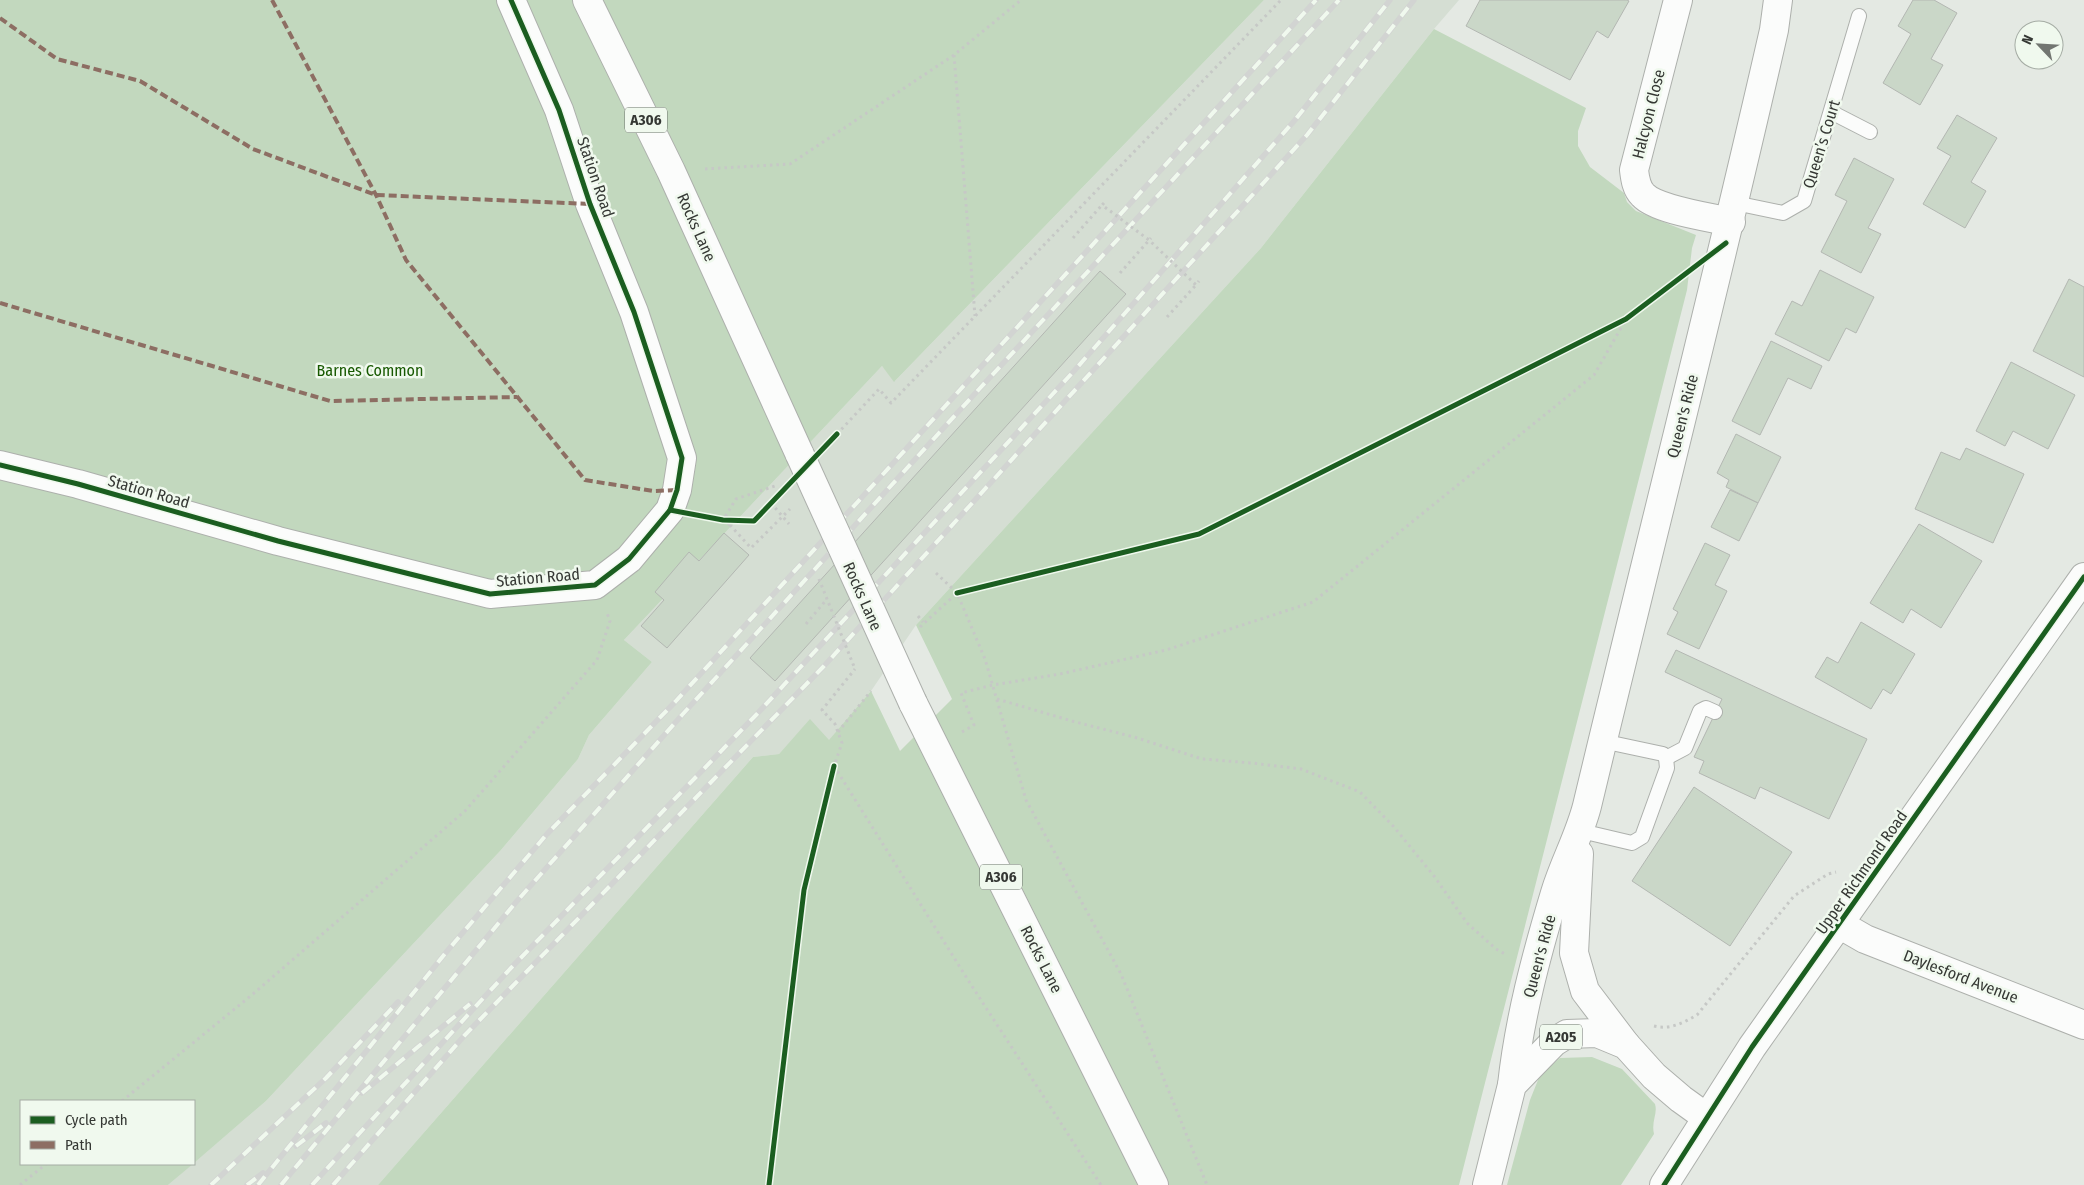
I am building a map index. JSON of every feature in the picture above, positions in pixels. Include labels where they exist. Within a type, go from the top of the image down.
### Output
[{"type":"main road","name":"Station Road","points":[[0,466],[78,484],[278,541],[490,594],[595,584],[629,559],[670,510],[682,458],[634,312],[590,204],[559,110],[511,0]]},
{"type":"main road","name":"Rocks Lane","points":[[587,0],[671,171],[913,703],[1154,1185]]},
{"type":"main road","name":"Halcyon Close","points":[[1678,0],[1634,170],[1635,182],[1642,194],[1652,202],[1733,213]]},
{"type":"main road","name":"Queen's Ride","points":[[1706,1117],[1654,1076],[1626,1045],[1585,992],[1574,953],[1575,900],[1581,830],[1733,213],[1774,30],[1778,0]]},
{"type":"main road","name":"Upper Richmond Road","points":[[1664,1185],[1752,1047],[2084,577]]},
{"type":"main road","name":"Queen's Ride","points":[[1487,1185],[1512,1085],[1517,1040],[1556,891],[1581,830]]},
{"type":"main road","name":"Daylesford Avenue","points":[[1839,924],[1872,942],[2084,1025]]},
{"type":"main road","name":"Queen's Ride","points":[[1512,1085],[1554,1042],[1567,1034],[1597,1033],[1626,1045]]},
{"type":"lane","name":"Queen’s Court","points":[[1733,213],[1783,213],[1804,201],[1859,16]]},
{"type":"lane","points":[[1830,112],[1870,132]]},
{"type":"lane","points":[[1666,758],[1685,748],[1700,711],[1706,708],[1715,712]]},
{"type":"lane","points":[[1581,830],[1632,843],[1642,837],[1667,768],[1666,758],[1663,754],[1602,741]]},
{"type":"path","points":[[698,169],[790,164],[954,55],[1021,0]]},
{"type":"path","points":[[830,440],[879,389],[891,403],[1281,0]]},
{"type":"path","points":[[954,55],[975,316]]},
{"type":"path","points":[[1073,238],[1103,204],[1150,240],[1198,283],[1167,317]]},
{"type":"path","points":[[1120,273],[1150,240]]},
{"type":"path","points":[[920,627],[923,622],[957,593],[1199,534],[1626,319],[1687,273]]},
{"type":"path","points":[[974,726],[961,693],[993,685],[1060,674],[1166,650],[1313,602],[1594,375],[1626,319]]},
{"type":"path","points":[[723,520],[736,499],[778,485]]},
{"type":"path","points":[[765,509],[778,496]]},
{"type":"path","points":[[771,503],[789,524]]},
{"type":"path","points":[[723,520],[730,524],[751,548],[790,509],[794,518]]},
{"type":"path","points":[[670,510],[723,520],[738,520]]},
{"type":"path","points":[[769,1185],[804,890],[834,766],[842,743],[835,724],[822,710],[855,668],[816,572]]},
{"type":"path","points":[[936,573],[957,593],[985,659],[1026,800],[1121,974],[1207,1185]]},
{"type":"path","points":[[123,1100],[253,994],[465,811],[597,660],[610,621],[595,584]]},
{"type":"path","points":[[806,624],[827,599]]},
{"type":"path","points":[[918,616],[923,622]]},
{"type":"path","points":[[838,732],[870,691]]},
{"type":"path","points":[[997,699],[1134,737],[1202,759],[1252,762],[1301,769],[1360,792],[1394,827],[1434,876],[1468,923],[1496,949],[1509,956]]},
{"type":"path","points":[[834,766],[963,972],[1101,1185]]},
{"type":"path","points":[[1647,1023],[1665,1029],[1697,1015],[1794,896],[1828,874],[1836,872]]},
{"type":"path","points":[[20,1185],[45,1165]]},
{"type":"shaded area","points":[[1264,0],[1459,0],[1261,248],[916,625],[871,691],[829,741],[810,720],[779,754],[753,757],[378,1185],[168,1185],[191,1165],[195,1165],[195,1162],[266,1101],[501,850],[578,759],[589,735],[652,662],[624,640],[882,366],[895,381]]},
{"type":"green space","name":"Barnes Common","points":[[0,0],[1264,0],[894,382],[882,366],[624,640],[652,662],[589,735],[578,759],[501,850],[266,1101],[195,1162],[195,1100],[20,1100],[20,1165],[192,1165],[168,1185],[0,1185]]},
{"type":"green space","points":[[1434,29],[1586,108],[1578,131],[1578,146],[1590,167],[1624,193],[1627,202],[1636,211],[1696,235],[1692,248],[1687,290],[1459,1185],[378,1185],[753,757],[779,754],[810,719],[829,740],[871,691],[900,751],[952,699],[916,625],[1261,248]]},
{"type":"green space","points":[[1592,1057],[1622,1069],[1655,1104],[1654,1134],[1621,1185],[1507,1185],[1530,1100],[1540,1075],[1560,1058]]},
{"type":"building","points":[[1480,0],[1629,1],[1608,38],[1597,31],[1570,80],[1466,26]]},
{"type":"building","points":[[1913,0],[1934,0],[1957,13],[1931,59],[1943,65],[1920,105],[1883,83],[1911,34],[1898,26]]},
{"type":"building","points":[[1957,115],[1997,138],[1971,182],[1986,191],[1965,228],[1923,204],[1951,156],[1937,148]]},
{"type":"building","points":[[1854,158],[1894,179],[1868,228],[1881,234],[1861,273],[1821,252],[1847,201],[1835,195]]},
{"type":"building","points":[[1820,270],[1874,297],[1856,333],[1846,328],[1829,361],[1775,334],[1792,301],[1802,306]]},
{"type":"building","points":[[1100,271],[1126,294],[775,681],[750,658]]},
{"type":"building","points":[[2069,279],[2084,287],[2084,377],[2033,351]]},
{"type":"building","points":[[1771,341],[1822,366],[1811,389],[1788,378],[1760,435],[1732,421]]},
{"type":"building","points":[[2011,362],[2075,395],[2048,449],[2013,431],[2005,446],[1976,431]]},
{"type":"building","points":[[1736,434],[1781,457],[1758,503],[1726,487],[1729,480],[1717,473]]},
{"type":"building","points":[[1966,448],[2024,474],[1993,543],[1915,509],[1941,452],[1960,460]]},
{"type":"building","points":[[1730,490],[1758,503],[1739,541],[1711,527]]},
{"type":"building","points":[[1919,524],[1982,561],[1941,628],[1911,609],[1903,623],[1870,603]]},
{"type":"building","points":[[724,533],[749,555],[667,648],[641,626],[664,600],[655,592],[689,552],[699,561]]},
{"type":"building","points":[[1705,543],[1730,555],[1715,585],[1727,591],[1699,649],[1667,634],[1678,612],[1673,609]]},
{"type":"building","points":[[1861,622],[1915,654],[1891,694],[1883,689],[1871,709],[1815,677],[1827,657],[1838,663]]},
{"type":"building","points":[[1676,650],[1867,739],[1829,819],[1760,787],[1755,799],[1699,773],[1704,761],[1694,757],[1722,699],[1665,672]]},
{"type":"building","points":[[1694,787],[1792,852],[1730,946],[1632,881]]},
{"type":"railway","points":[[258,1185],[448,950],[547,834],[675,702],[1316,0]]},
{"type":"railway","points":[[281,1185],[517,901],[682,715],[970,399],[1339,0]]},
{"type":"railway","points":[[312,1185],[510,969],[757,714],[1074,371],[1295,120],[1390,0]]},
{"type":"railway","points":[[333,1185],[464,1036],[824,666],[1307,135],[1414,0]]},
{"type":"railway","points":[[211,1185],[326,1078],[398,1002]]},
{"type":"railway","points":[[362,1093],[470,1004]]},
{"type":"railway","points":[[296,1146],[326,1123]]},
{"type":"railway","points":[[247,1185],[263,1173]]},
{"type":"marked path","points":[[272,0],[376,195],[406,260],[585,480],[653,491],[677,490]]},
{"type":"marked path","points":[[0,18],[57,59],[140,81],[253,149],[376,195],[590,204]]},
{"type":"marked path","points":[[0,303],[330,401],[517,397]]},
{"type":"cycle path","points":[[0,465],[78,484],[278,541],[490,594],[595,585],[629,559],[670,510],[677,490],[682,458],[634,312],[590,204],[559,110],[511,0]]},
{"type":"cycle path","points":[[957,593],[1199,534],[1626,319],[1726,243]]},
{"type":"cycle path","points":[[670,510],[723,520],[754,521],[837,434]]},
{"type":"cycle path","points":[[1664,1185],[1752,1047],[2084,577]]},
{"type":"cycle path","points":[[769,1185],[804,890],[834,766]]}]
